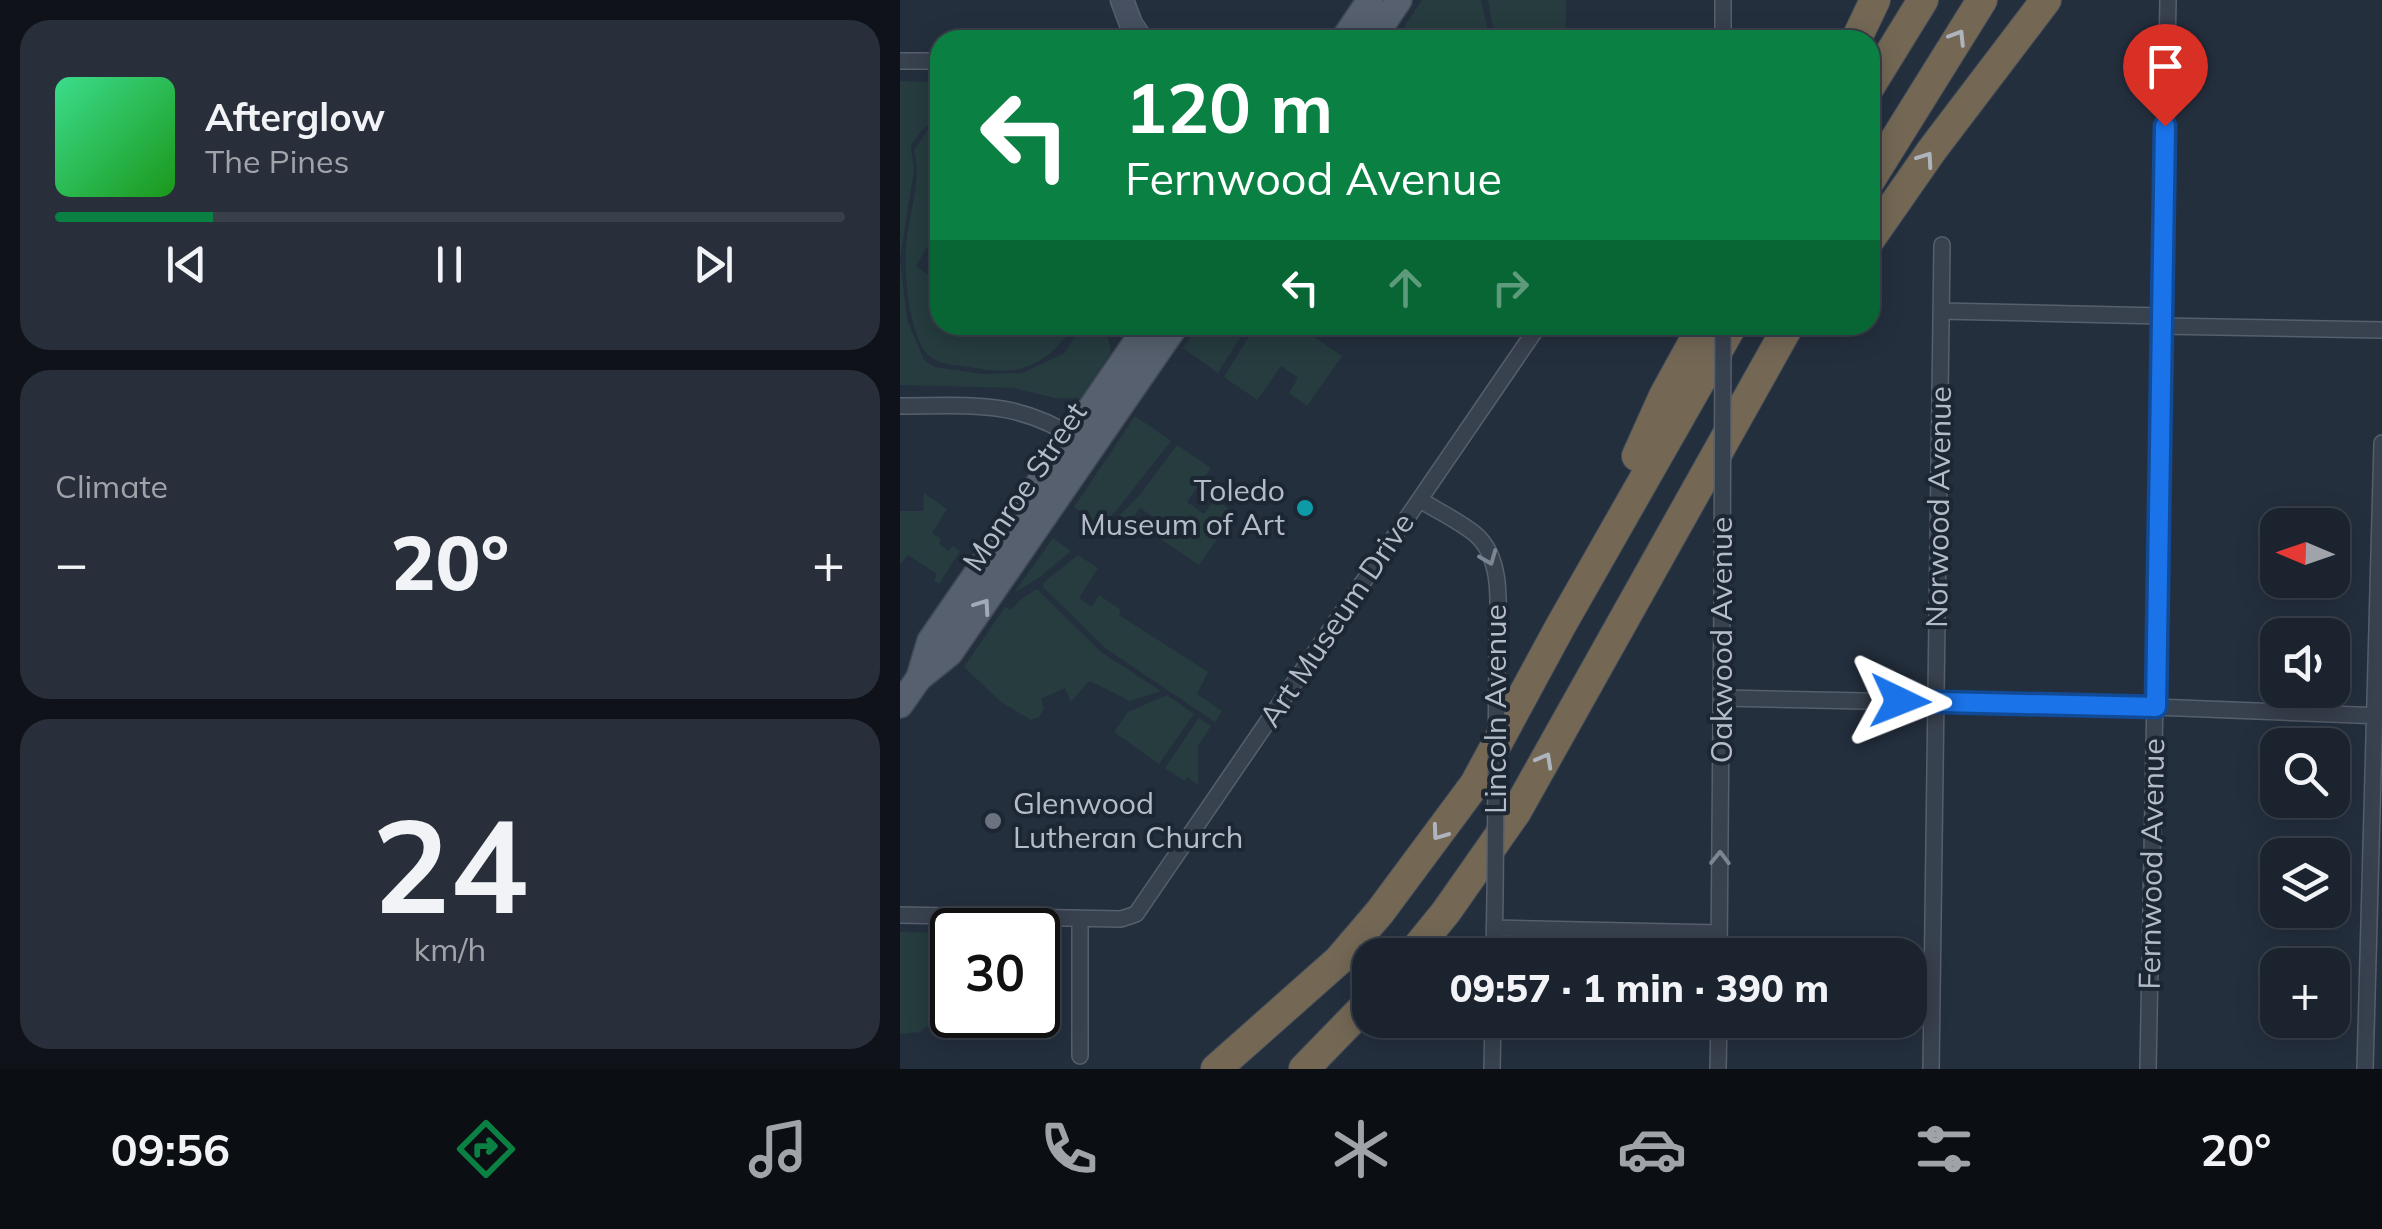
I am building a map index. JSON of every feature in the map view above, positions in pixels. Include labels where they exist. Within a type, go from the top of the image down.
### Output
[{"type":"highway","points":[[1861,30],[1875,0]]},
{"type":"highway","points":[[1880,70],[1923,0]]},
{"type":"highway","points":[[1880,164],[1982,0]]},
{"type":"highway","points":[[1880,224],[2046,0]]},
{"type":"highway","points":[[1560,627],[1664,396],[1698,335]]},
{"type":"highway","points":[[1216,1069],[1326,972],[1380,912],[1475,784],[1726,335]]},
{"type":"highway","points":[[1424,938],[1516,812],[1784,335]]},
{"type":"highway","points":[[1774,354],[1796,335]]},
{"type":"highway","points":[[1304,1069],[1352,1020]]},
{"type":"main road","points":[[1350,30],[1370,0]]},
{"type":"main road","points":[[1379,30],[1400,0]]},
{"type":"main road","name":"Monroe Street","points":[[1082,442],[1142,335]]},
{"type":"main road","name":"Monroe Street","points":[[900,706],[909,678],[930,641],[1168,335]]},
{"type":"street","points":[[1122,0],[1135,30]]},
{"type":"street","points":[[1723,0],[1723,30]]},
{"type":"street","name":"Fernwood Avenue","points":[[2148,1069],[2168,0]]},
{"type":"street","points":[[900,60],[930,61]]},
{"type":"street","name":"Norwood Avenue","points":[[1931,1069],[1942,245]]},
{"type":"street","points":[[1941,311],[2382,330]]},
{"type":"street","name":"Art Museum Drive","points":[[1080,918],[1128,916],[1531,335]]},
{"type":"street","name":"Oakwood Avenue","points":[[1720,938],[1723,335]]},
{"type":"street","points":[[900,406],[1013,408],[1043,419],[1082,442]]},
{"type":"street","points":[[2365,1069],[2378,716],[2382,443]]},
{"type":"street","name":"Lincoln Avenue","points":[[1420,500],[1475,534],[1488,552],[1496,576],[1494,938]]},
{"type":"street","points":[[1722,698],[2378,716]]},
{"type":"street","points":[[900,915],[1080,918],[1080,1056]]},
{"type":"street","points":[[1494,928],[1720,933]]},
{"type":"street","points":[[1492,1069],[1493,1038]]},
{"type":"street","points":[[1718,1069],[1719,1038]]},
{"type":"green space","points":[[1422,0],[1481,0],[1488,30],[1402,30]]},
{"type":"green space","points":[[1488,0],[1566,0],[1566,30],[1493,30]]},
{"type":"green space","points":[[900,81],[930,82],[930,124],[911,145],[914,170],[900,259]]},
{"type":"green space","points":[[930,129],[930,243],[916,266],[930,276],[930,335],[1067,335],[1049,354],[1024,368],[992,370],[940,362],[924,350],[918,338],[907,291],[907,236],[917,175],[914,150]]},
{"type":"green space","points":[[900,259],[907,320],[924,360],[935,367],[982,374],[1022,373],[1065,353],[1075,335],[1108,335],[1111,353],[1081,398],[1055,398],[1014,388],[900,385]]},
{"type":"green space","points":[[1192,335],[1242,335],[1218,373],[1183,348]]},
{"type":"green space","points":[[1250,335],[1312,335],[1342,356],[1307,406],[1289,393],[1298,378],[1281,366],[1257,400],[1224,377]]},
{"type":"green space","points":[[1135,416],[1171,441],[1116,511],[1100,525],[1074,507]]},
{"type":"green space","points":[[1177,445],[1211,468],[1187,502],[1204,514],[1229,480],[1232,482],[1220,503],[1235,513],[1199,565],[1146,529],[1154,517],[1140,508],[1121,533],[1109,526],[1138,497]]},
{"type":"green space","points":[[924,493],[947,509],[932,533],[949,551],[953,546],[960,551],[939,584],[934,580],[937,574],[908,555],[900,565],[900,511],[923,511]]},
{"type":"green space","points":[[1053,538],[1071,551],[1014,593]]},
{"type":"green space","points":[[1078,555],[1098,568],[1079,598],[1092,607],[1099,595],[1121,610],[1119,615],[1208,672],[1197,694],[1222,711],[1215,722],[1105,648],[1043,587],[1044,582]]},
{"type":"green space","points":[[1037,589],[1101,652],[1161,691],[1130,701],[1088,682],[1071,702],[1065,688],[1041,699],[1044,709],[1031,720],[1001,702],[964,667],[1005,607],[1011,610]]},
{"type":"green space","points":[[1167,695],[1194,714],[1159,764],[1114,732],[1128,712]]},
{"type":"green space","points":[[1199,718],[1211,726],[1198,746],[1198,785],[1165,768]]},
{"type":"green space","points":[[900,932],[930,933],[930,1024],[920,1032],[900,1034]]},
{"type":"place","name":"Toledo Museum of Art","points":[[1305,508]]},
{"type":"place","name":"Glenwood Lutheran Church","points":[[993,821]]},
{"type":"route","points":[[1900,701],[2156,707],[2165,126]]}]
